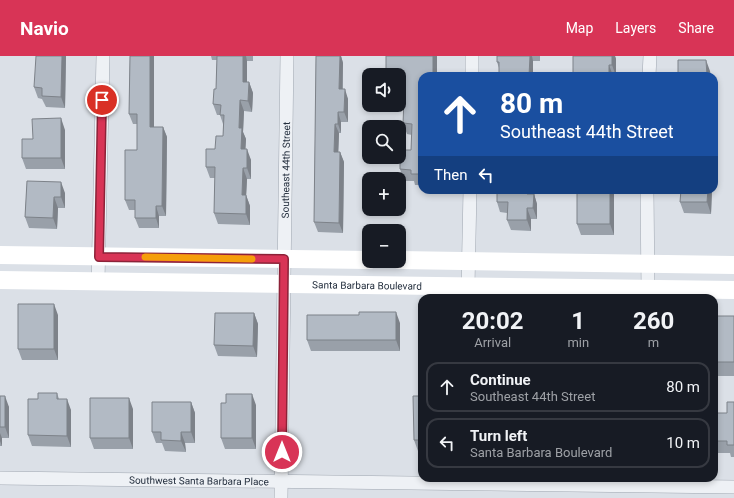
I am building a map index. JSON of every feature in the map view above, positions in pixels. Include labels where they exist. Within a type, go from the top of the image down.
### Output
[{"type":"main road","points":[[0,255],[362,260]]},
{"type":"main road","points":[[406,260],[734,265]]},
{"type":"main road","name":"Santa Barbara Boulevard","points":[[0,280],[734,290]]},
{"type":"street","points":[[98,282],[102,56]]},
{"type":"street","name":"Southeast 44th Street","points":[[281,498],[287,56]]},
{"type":"street","points":[[472,56],[472,72]]},
{"type":"street","points":[[649,72],[650,56]]},
{"type":"street","points":[[468,287],[470,194]]},
{"type":"street","points":[[647,194],[648,289]]},
{"type":"street","name":"Southwest Santa Barbara Place","points":[[0,478],[734,487]]},
{"type":"building","points":[[36,56],[62,56],[61,97],[42,96],[42,88],[34,87]]},
{"type":"building","points":[[130,56],[150,56],[150,127],[163,127],[162,206],[156,206],[156,218],[135,218],[135,200],[125,200],[125,150],[137,150],[137,114],[129,114]]},
{"type":"building","points":[[217,56],[243,56],[243,82],[249,82],[248,101],[240,100],[239,128],[242,128],[241,149],[247,149],[247,168],[243,168],[242,195],[246,195],[246,214],[214,213],[215,167],[206,167],[206,149],[215,149],[216,136],[223,136],[224,115],[220,115],[221,105],[213,104],[214,89],[216,89]]},
{"type":"building","points":[[316,56],[340,56],[339,89],[345,89],[344,112],[338,112],[338,124],[335,124],[334,152],[340,152],[339,223],[314,222]]},
{"type":"building","points":[[386,56],[433,56],[433,72],[418,72],[418,174],[411,174],[411,170],[400,169],[400,164],[406,164],[406,150],[411,150],[412,124],[406,123],[406,120],[403,120],[403,112],[406,112],[406,68],[386,68]]},
{"type":"building","points":[[497,56],[530,56],[529,72],[499,72],[499,62],[497,62]]},
{"type":"building","points":[[573,56],[612,56],[612,65],[609,65],[609,72],[573,72]]},
{"type":"building","points":[[678,60],[706,60],[707,72],[678,72]]},
{"type":"building","points":[[61,118],[61,158],[22,158],[22,139],[33,139],[32,119]]},
{"type":"building","points":[[27,181],[61,182],[61,197],[54,197],[53,218],[25,217]]},
{"type":"building","points":[[497,194],[534,194],[533,208],[527,208],[527,220],[507,220],[508,202],[497,202]]},
{"type":"building","points":[[577,194],[610,194],[610,224],[577,224]]},
{"type":"building","points":[[681,194],[708,194],[707,202],[680,202]]},
{"type":"building","points":[[18,304],[54,304],[54,349],[18,349]]},
{"type":"building","points":[[359,312],[396,312],[396,340],[307,340],[307,315],[359,315]]},
{"type":"building","points":[[215,313],[254,313],[253,346],[214,345]]},
{"type":"building","points":[[718,316],[734,316],[734,362],[718,362]]},
{"type":"building","points":[[38,393],[57,393],[57,399],[67,399],[67,436],[28,435],[28,399],[38,399]]},
{"type":"building","points":[[226,394],[252,394],[252,438],[221,438],[221,403],[226,403]]},
{"type":"building","points":[[0,396],[5,396],[5,427],[0,427]]},
{"type":"building","points":[[413,396],[418,396],[418,440],[414,440]]},
{"type":"building","points":[[90,398],[129,398],[129,438],[90,438]]},
{"type":"building","points":[[152,402],[191,402],[191,432],[181,432],[181,441],[161,440],[161,432],[152,432]]},
{"type":"building","points":[[727,402],[734,402],[734,445],[727,445],[727,441],[718,441],[718,413],[727,413]]},
{"type":"slow traffic","points":[[145,257],[252,259]]},
{"type":"route","points":[[102,100],[99,257],[284,259],[282,319],[282,452]]}]
